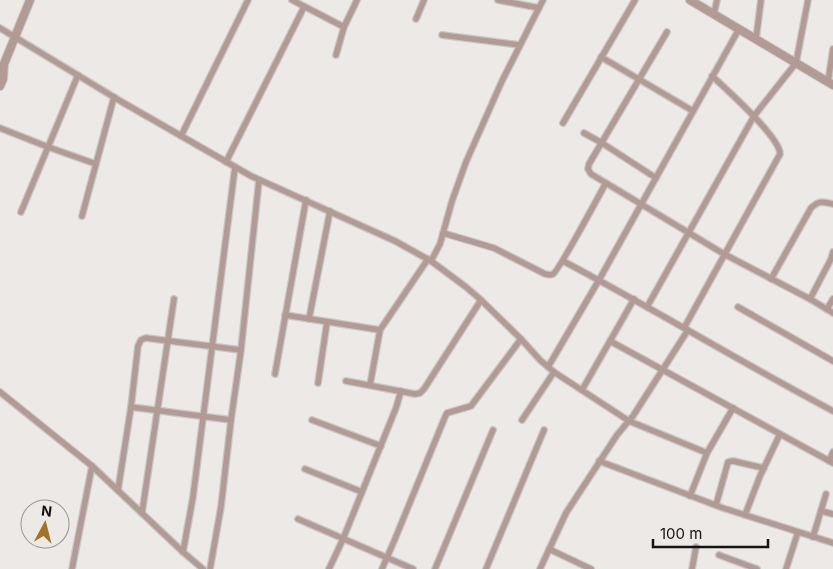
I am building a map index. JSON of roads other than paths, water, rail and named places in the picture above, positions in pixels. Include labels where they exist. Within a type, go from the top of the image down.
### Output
[{"type":"street","points":[[1,81],[2,67],[30,0]]},
{"type":"street","points":[[181,136],[248,0]]},
{"type":"street","points":[[292,0],[344,27]]},
{"type":"street","points":[[336,54],[344,27],[357,0]]},
{"type":"street","points":[[416,19],[424,0]]},
{"type":"street","points":[[498,0],[539,8]]},
{"type":"street","points":[[370,386],[380,330],[440,244],[452,200],[466,162],[502,81],[543,0]]},
{"type":"street","points":[[563,123],[635,0]]},
{"type":"street","points":[[690,0],[830,84],[833,49]]},
{"type":"street","points":[[714,14],[717,0]]},
{"type":"street","points":[[756,39],[761,0]]},
{"type":"street","points":[[647,307],[754,116],[796,63],[808,0]]},
{"type":"street","points":[[226,162],[304,7]]},
{"type":"street","points":[[0,28],[114,97],[259,180],[395,241],[429,260],[481,300],[554,372],[629,421],[707,453]]},
{"type":"street","points":[[548,367],[599,280],[739,29]]},
{"type":"street","points":[[667,32],[589,164],[588,169],[591,174],[724,254],[833,313]]},
{"type":"street","points":[[442,35],[520,45]]},
{"type":"street","points":[[601,57],[693,111]]},
{"type":"street","points":[[21,212],[78,75]]},
{"type":"street","points":[[540,569],[566,513],[663,370],[724,254],[780,154],[778,147],[754,116],[712,76]]},
{"type":"street","points":[[82,216],[114,97]]},
{"type":"street","points":[[0,128],[96,164]]},
{"type":"street","points":[[584,133],[656,178]]},
{"type":"street","points":[[183,552],[204,417],[235,167]]},
{"type":"street","points":[[210,569],[221,507],[259,180]]},
{"type":"street","points":[[443,232],[494,248],[550,275],[554,274],[606,183]]},
{"type":"street","points":[[274,374],[306,200]]},
{"type":"street","points":[[771,279],[816,203],[833,204]]},
{"type":"street","points":[[309,319],[330,211]]},
{"type":"street","points":[[810,299],[833,252]]},
{"type":"street","points":[[563,261],[777,382],[833,411]]},
{"type":"street","points":[[142,512],[174,299]]},
{"type":"street","points":[[827,309],[833,299]]},
{"type":"street","points":[[346,381],[415,394],[420,392],[424,389],[481,300]]},
{"type":"street","points":[[582,390],[634,300]]},
{"type":"street","points":[[738,308],[833,361]]},
{"type":"street","points":[[285,315],[380,330]]},
{"type":"street","points":[[318,383],[327,322]]},
{"type":"street","points":[[118,490],[131,408],[138,346],[141,340],[146,338],[240,350]]},
{"type":"street","points":[[382,569],[444,417],[447,413],[471,406],[521,339]]},
{"type":"street","points":[[610,341],[831,462],[833,452]]},
{"type":"street","points":[[522,420],[554,372]]},
{"type":"street","points":[[329,569],[381,446],[401,391]]},
{"type":"street","points":[[0,392],[92,466],[203,569]]},
{"type":"street","points":[[131,408],[231,420]]},
{"type":"street","points":[[690,496],[707,453],[733,408]]},
{"type":"street","points":[[312,420],[381,446]]},
{"type":"street","points":[[435,569],[493,430]]},
{"type":"street","points":[[486,569],[544,430]]},
{"type":"street","points":[[745,515],[780,434]]},
{"type":"street","points":[[716,505],[728,462],[733,461],[764,468]]},
{"type":"street","points":[[599,462],[690,496],[833,543]]},
{"type":"street","points":[[72,569],[92,466]]},
{"type":"street","points":[[305,469],[362,492]]},
{"type":"street","points":[[813,537],[826,494]]},
{"type":"street","points":[[821,511],[833,514]]},
{"type":"street","points":[[298,519],[413,569]]},
{"type":"street","points":[[786,569],[798,532]]},
{"type":"street","points":[[692,569],[696,547]]},
{"type":"street","points":[[549,549],[591,569]]},
{"type":"street","points":[[718,555],[757,569]]}]
